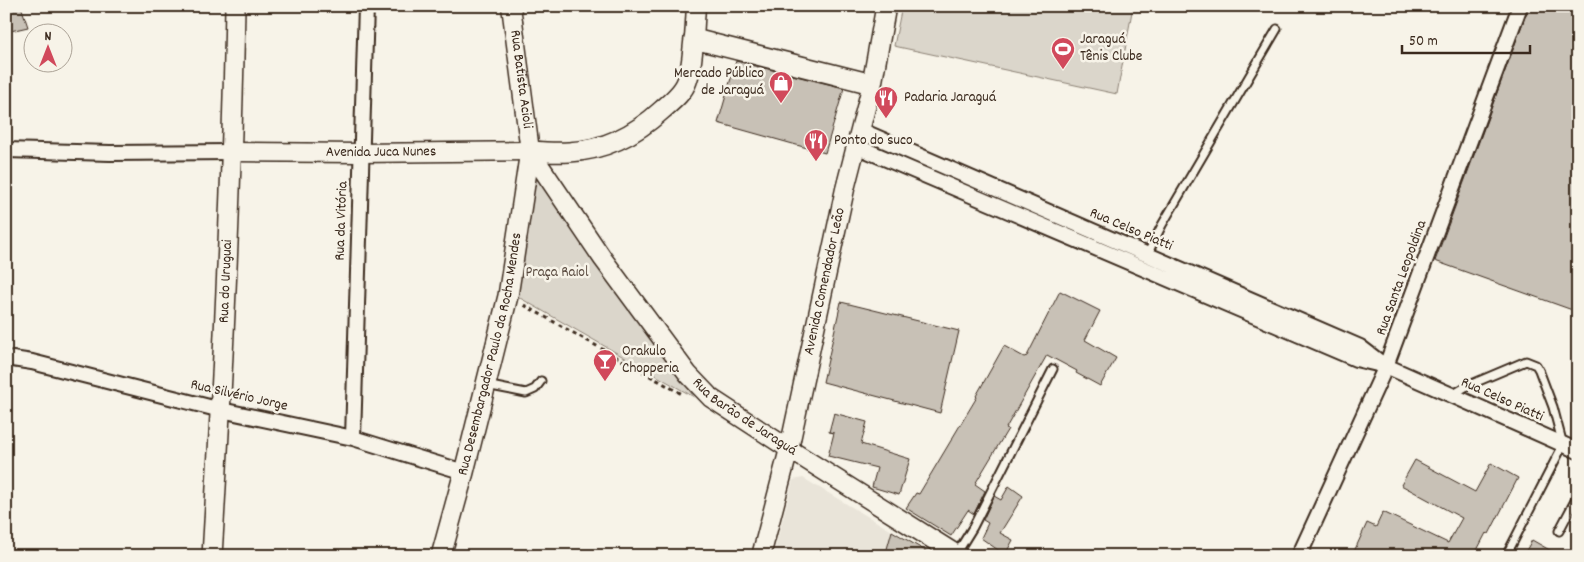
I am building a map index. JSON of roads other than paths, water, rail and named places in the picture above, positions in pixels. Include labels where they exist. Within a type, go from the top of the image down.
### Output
[{"type":"main road","name":"Rua do Uruguai","points":[[212,556],[221,410],[232,152],[235,6]]},
{"type":"main road","name":"Avenida Comendador Leão","points":[[872,84],[886,6]]},
{"type":"main road","name":"Avenida Juca Nunes","points":[[530,151],[570,152],[601,147],[628,136],[677,97],[686,83],[692,64],[694,39]]},
{"type":"main road","points":[[694,39],[872,84]]},
{"type":"main road","name":"Rua Desembargador Paulo da Rocha Mendes","points":[[441,556],[508,296],[530,151]]},
{"type":"street","name":"Rua da Vitória","points":[[353,438],[360,153],[366,6]]},
{"type":"street","name":"Rua Batista Acioli","points":[[511,6],[530,151]]},
{"type":"street","points":[[694,39],[696,6]]},
{"type":"street","name":"Rua Santa Leopoldina","points":[[1299,556],[1386,366],[1520,6]]},
{"type":"street","name":"Avenida Comendador Leão","points":[[761,556],[789,450],[845,189],[872,84]]},
{"type":"street","name":"Rua Celso Piatti","points":[[858,138],[1356,359],[1386,366],[1578,451]]},
{"type":"street","name":"Rua Celso Piatti","points":[[858,138],[1147,255],[1360,347],[1386,366]]},
{"type":"street","name":"Avenida Juca Nunes","points":[[6,150],[110,153],[530,151]]},
{"type":"street","name":"Rua Barão de Jaraguá","points":[[530,151],[603,259],[688,374],[711,398],[789,450],[958,555]]},
{"type":"street","name":"Rua Silvério Jorge","points":[[6,358],[41,364],[221,410],[353,438],[464,472]]},
{"type":"lane","points":[[1147,255],[1162,225],[1278,29]]},
{"type":"lane","points":[[1452,395],[1467,386],[1526,361],[1531,362],[1539,370],[1553,407],[1563,445],[1506,556]]},
{"type":"lane","points":[[958,555],[1053,369]]},
{"type":"lane","points":[[486,385],[526,393],[535,388],[541,381]]},
{"type":"lane","points":[[1559,531],[1578,495]]},
{"type":"place","name":"Jaraguá Tênis Clube","points":[[1063,70]]},
{"type":"place","name":"Mercado Público de Jaraguá","points":[[781,104]]},
{"type":"place","name":"Padaria Jaraguá","points":[[886,119]]},
{"type":"place","name":"Ponto do suco","points":[[816,162]]},
{"type":"place","name":"Orakulo Chopperia","points":[[605,382]]},
{"type":"park label","name":"Praça Raiol","points":[[557,273]]}]
